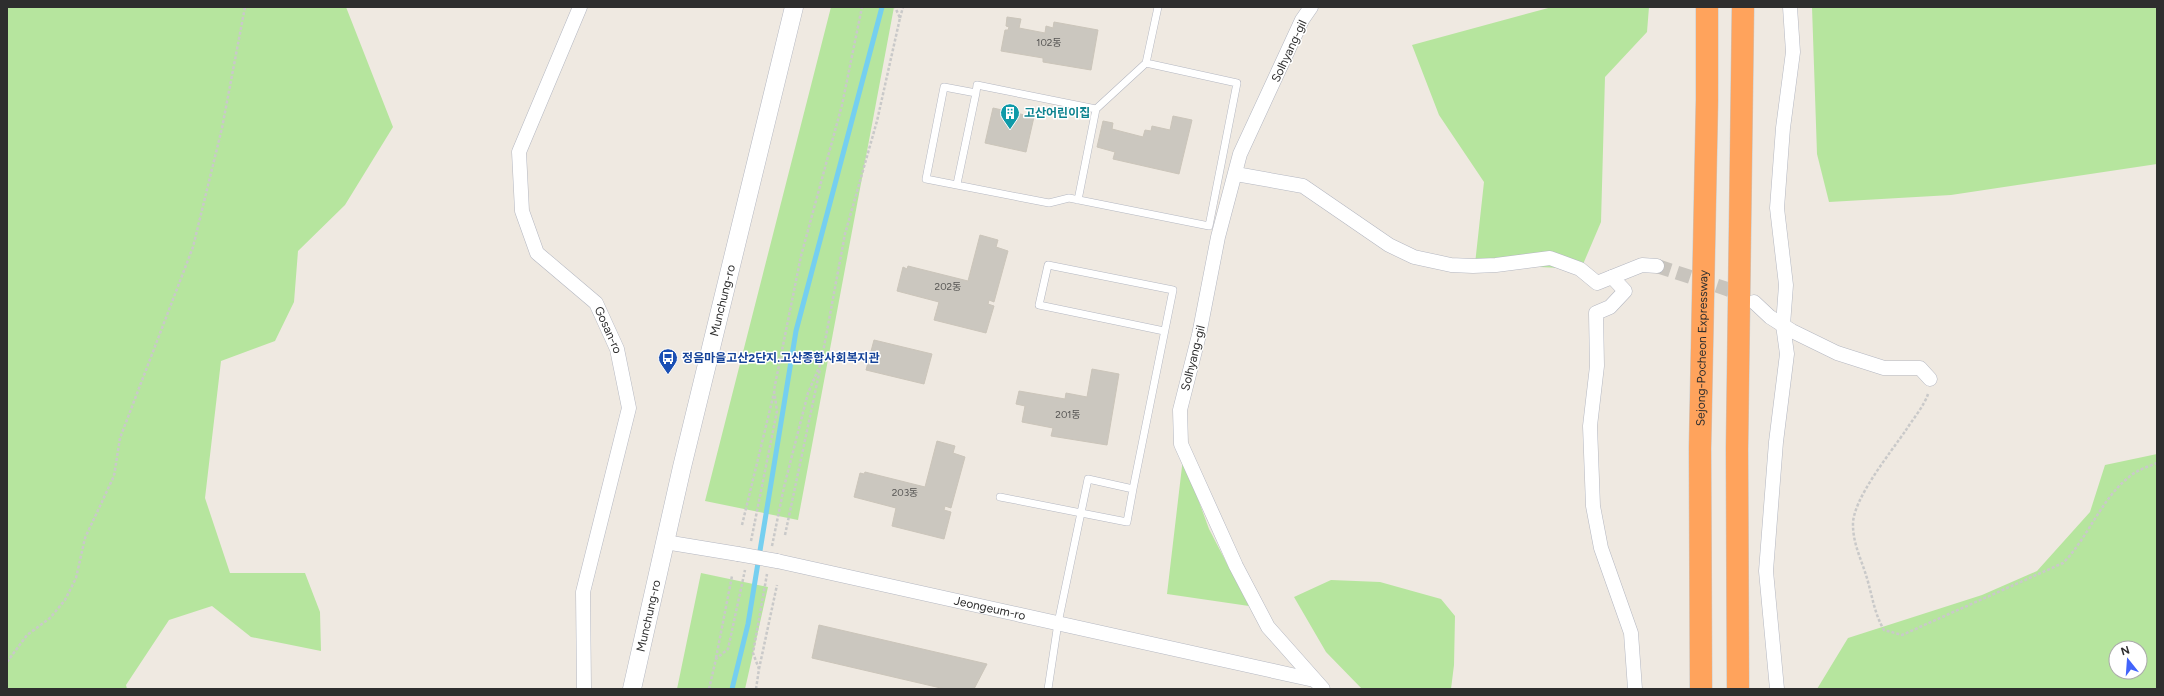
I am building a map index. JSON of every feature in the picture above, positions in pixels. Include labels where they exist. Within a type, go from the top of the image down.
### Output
[{"type":"highway","name":"Sejong-Pocheon Expressway","points":[[1700,689],[1700,448],[1707,100],[1707,7]]},
{"type":"highway","points":[[1738,689],[1737,449],[1743,7]]},
{"type":"street","name":"Gosan-ro","points":[[580,7],[519,152],[522,211],[536,253],[596,303],[617,349],[628,408],[583,592],[584,689]]},
{"type":"street","name":"Munchung-ro","points":[[632,689],[665,542],[794,7]]},
{"type":"street","name":"Solhyang-gil","points":[[1311,7],[1302,20],[1240,154],[1236,174],[1218,237],[1199,334],[1180,410],[1181,444],[1236,566],[1268,627],[1319,684]]},
{"type":"street","points":[[1778,689],[1766,571],[1776,442],[1787,354],[1783,325],[1786,285],[1776,208],[1783,128],[1793,52],[1790,7]]},
{"type":"street","points":[[1236,174],[1303,186],[1388,245],[1414,257],[1451,265],[1473,266],[1496,265],[1550,258],[1580,269],[1597,283],[1642,265],[1657,266]]},
{"type":"street","points":[[1612,277],[1626,291],[1610,307],[1596,313],[1597,366],[1590,426],[1593,506],[1601,548],[1631,633],[1635,689]]},
{"type":"street","points":[[1754,302],[1762,311],[1814,343],[1837,353],[1884,368],[1920,368],[1930,379]]},
{"type":"street","name":"Jeongeum-ro","points":[[665,542],[744,550],[772,565],[1058,623],[1319,684]]},
{"type":"lane","points":[[1078,200],[1096,109],[1146,63],[1158,7]]},
{"type":"lane","points":[[976,93],[944,87],[926,179],[1049,203],[1069,198],[1209,226],[1237,82],[1146,63]]},
{"type":"lane","points":[[957,184],[977,85],[1096,109]]},
{"type":"lane","points":[[1000,497],[1127,522],[1173,290],[1048,265],[1039,305],[1164,331]]},
{"type":"lane","points":[[1048,689],[1058,623],[1088,479],[1133,489]]},
{"type":"path","points":[[7,662],[27,635],[50,618],[66,600],[76,578],[85,538],[114,476],[120,438],[193,247],[222,128],[245,7]]},
{"type":"path","points":[[742,525],[774,390],[801,256],[842,105],[861,7]]},
{"type":"path","points":[[895,7],[900,18]]},
{"type":"path","points":[[784,535],[821,363],[845,234],[877,121],[902,7]]},
{"type":"path","points":[[772,547],[784,487],[808,393],[821,363]]},
{"type":"path","points":[[1930,379],[1927,396],[1872,480],[1856,508],[1853,518],[1855,542],[1875,602],[1876,616],[1884,630],[1902,635],[2062,563],[2080,544],[2113,493],[2123,482],[2141,469],[2157,463]]},
{"type":"path","points":[[744,550],[777,411],[774,390]]},
{"type":"path","points":[[759,669],[753,653],[757,623],[772,565]]},
{"type":"path","points":[[716,659],[728,649],[746,569]]},
{"type":"path","points":[[709,689],[732,576]]},
{"type":"path","points":[[756,689],[759,669],[778,585]]},
{"type":"green space","points":[[7,7],[346,7],[393,127],[345,205],[298,251],[294,302],[275,341],[221,361],[205,498],[230,573],[305,573],[320,612],[321,651],[251,637],[212,606],[169,620],[126,685],[127,689],[7,689]]},
{"type":"green space","points":[[831,7],[894,7],[798,520],[705,501]]},
{"type":"green space","points":[[1552,7],[1649,7],[1647,32],[1605,77],[1601,222],[1581,269],[1475,264],[1484,182],[1439,115],[1412,45]]},
{"type":"green space","points":[[1812,7],[2157,7],[2157,164],[1951,195],[1829,202],[1817,154]]},
{"type":"green space","points":[[2157,454],[2157,689],[1817,689],[1848,638],[1982,595],[2037,571],[2090,512],[2105,465]]},
{"type":"green space","points":[[1183,458],[1209,529],[1249,606],[1167,594]]},
{"type":"green space","points":[[701,573],[768,587],[745,689],[677,689]]},
{"type":"green space","points":[[1331,580],[1380,582],[1441,599],[1455,616],[1454,665],[1451,689],[1362,689],[1326,652],[1294,597]]},
{"type":"building","points":[[1007,17],[1021,19],[1019,28],[1045,33],[1046,26],[1053,28],[1054,22],[1098,30],[1091,70],[1043,62],[1043,58],[1001,51],[1005,30],[1008,30],[1009,27],[1006,26]]},
{"type":"building","name":"고산어린이집","points":[[993,108],[1034,117],[1026,152],[985,143]]},
{"type":"building","points":[[1173,116],[1192,120],[1179,174],[1113,159],[1115,152],[1097,147],[1103,121],[1113,123],[1112,129],[1143,137],[1145,130],[1151,131],[1152,126],[1170,130]]},
{"type":"building","points":[[980,235],[998,240],[996,247],[1008,251],[994,302],[989,300],[988,304],[994,306],[986,333],[934,320],[939,302],[897,291],[903,267],[907,269],[908,266],[968,281]]},
{"type":"building","points":[[874,340],[932,354],[924,384],[866,370]]},
{"type":"building","points":[[1092,369],[1119,374],[1107,445],[1051,436],[1053,428],[1022,422],[1025,406],[1016,404],[1019,391],[1065,399],[1066,393],[1087,397]]},
{"type":"building","points":[[937,441],[955,446],[953,453],[965,457],[951,508],[945,506],[944,510],[951,512],[944,539],[892,526],[896,508],[854,497],[860,473],[864,474],[865,472],[925,487]]},
{"type":"building","points":[[819,625],[987,664],[974,689],[945,689],[812,658]]},
{"type":"waterway","points":[[732,689],[748,624],[796,331],[882,7]]},
{"type":"tunnel","points":[[1657,266],[1727,289],[1745,297]]},
{"type":"place","name":"고산어린이집","points":[[1010,130]]},
{"type":"place","name":"정음마을고산2단지.고산종합사회복지관","points":[[668,375]]}]
